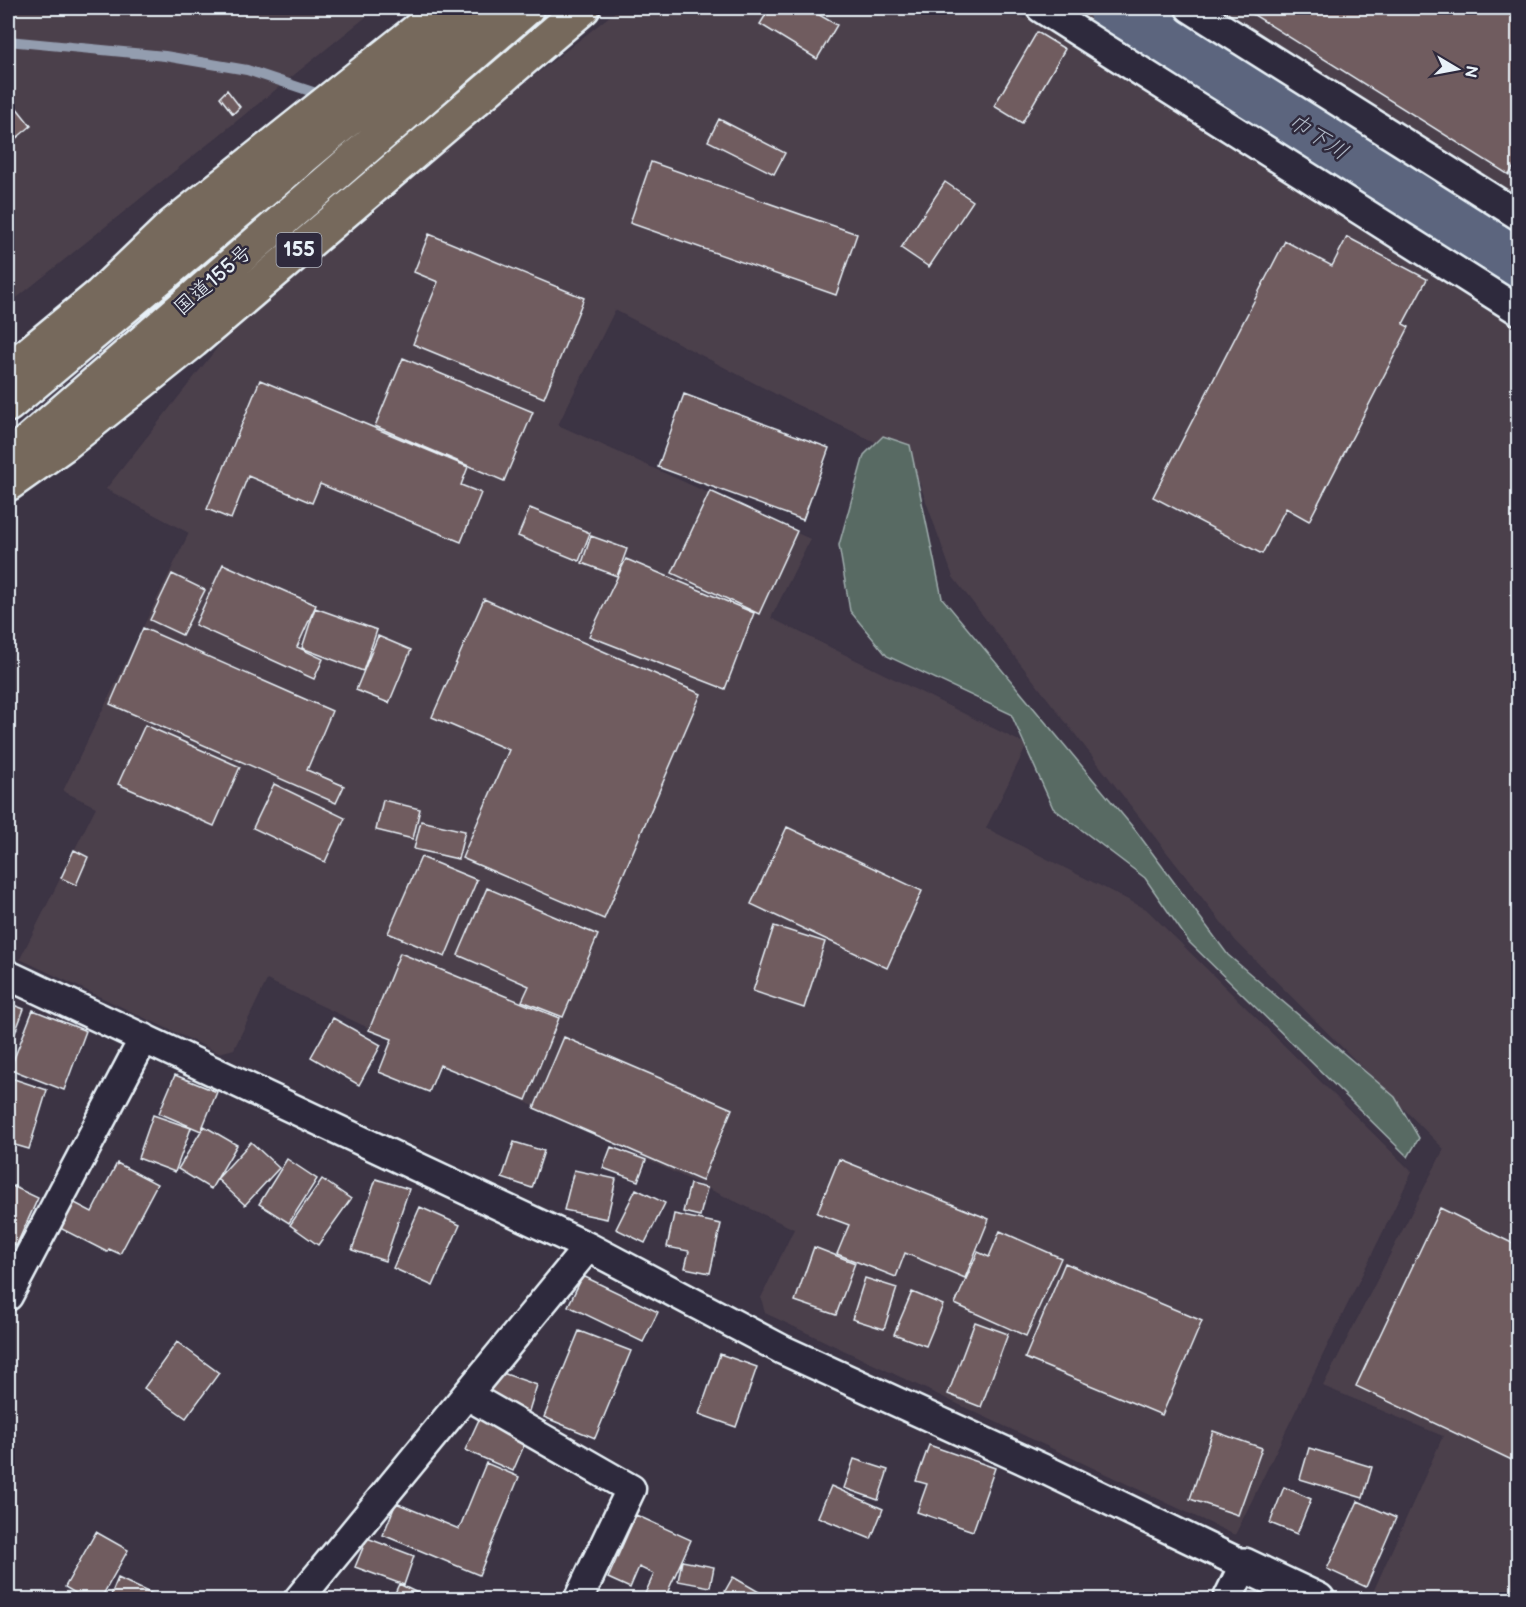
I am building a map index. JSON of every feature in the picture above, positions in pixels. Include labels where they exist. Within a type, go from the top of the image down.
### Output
[{"type":"highway","points":[[8,371],[100,295],[173,225],[445,8]]},
{"type":"highway","name":"国道155号","points":[[8,405],[481,8]]},
{"type":"highway","name":"国道155号","points":[[8,459],[528,8]]},
{"type":"highway","name":"155","points":[[8,484],[63,446],[193,341],[583,8]]},
{"type":"street","points":[[1041,8],[1518,310]]},
{"type":"street","points":[[1190,8],[1518,214]]},
{"type":"street","points":[[8,975],[588,1247],[783,1350],[1046,1470],[1318,1599]]},
{"type":"street","points":[[8,1296],[144,1038]]},
{"type":"street","points":[[298,1599],[588,1247]]},
{"type":"street","points":[[467,1395],[631,1489],[578,1599]]},
{"type":"street","points":[[1227,1599],[1244,1564]]},
{"type":"shaded area","points":[[8,8],[377,8],[8,305]]},
{"type":"shaded area","points":[[620,8],[1007,8],[1025,19],[1034,8],[1518,8],[1518,1582],[1511,1599],[1370,1599],[1443,1436],[1323,1386],[1444,1149],[1235,940],[953,577],[911,459],[787,400],[615,310],[558,425],[810,539],[771,618],[1027,745],[986,828],[1146,909],[1412,1172],[1235,1535],[765,1313],[761,1298],[794,1229],[267,980],[234,1049],[219,1053],[20,959],[96,807],[63,791],[189,533],[106,489],[262,291]]},
{"type":"green space","points":[[883,436],[910,445],[942,598],[1136,831],[1228,955],[1395,1097],[1419,1138],[1408,1157],[1189,942],[1145,878],[1053,808],[1011,714],[887,656],[850,611],[839,545],[864,455]]},
{"type":"building","points":[[770,8],[807,8],[837,25],[817,59],[760,24]]},
{"type":"building","points":[[1243,8],[1518,8],[1518,160],[1509,175]]},
{"type":"building","points":[[1037,32],[1065,49],[1022,123],[994,106]]},
{"type":"building","points":[[227,90],[240,107],[233,114],[220,97]]},
{"type":"building","points":[[8,97],[31,126],[8,145]]},
{"type":"building","points":[[719,119],[785,153],[774,174],[708,141]]},
{"type":"building","points":[[651,162],[857,234],[836,295],[630,223]]},
{"type":"building","points":[[945,182],[973,201],[929,267],[901,248]]},
{"type":"building","points":[[429,234],[584,298],[544,398],[413,344],[438,282],[414,272]]},
{"type":"building","points":[[1347,237],[1427,279],[1403,324],[1409,327],[1309,521],[1286,508],[1262,554],[1153,497],[1285,241],[1332,266]]},
{"type":"building","points":[[403,358],[533,412],[504,481],[375,426]]},
{"type":"building","points":[[260,380],[468,467],[461,485],[481,493],[461,542],[320,484],[312,503],[248,476],[231,519],[207,509]]},
{"type":"building","points":[[684,394],[829,448],[803,520],[658,467]]},
{"type":"building","points":[[710,491],[797,531],[759,614],[672,573]]},
{"type":"building","points":[[530,508],[590,533],[579,561],[518,536]]},
{"type":"building","points":[[591,536],[627,549],[617,576],[582,563]]},
{"type":"building","points":[[626,559],[754,613],[725,689],[589,636]]},
{"type":"building","points":[[223,564],[316,605],[297,647],[323,659],[314,679],[195,625]]},
{"type":"building","points":[[172,574],[205,590],[182,635],[150,620]]},
{"type":"building","points":[[484,599],[701,694],[604,919],[462,858],[509,750],[432,717]]},
{"type":"building","points":[[315,608],[377,630],[363,671],[302,648]]},
{"type":"building","points":[[143,628],[332,711],[307,770],[344,786],[336,803],[110,704]]},
{"type":"building","points":[[378,636],[411,650],[389,703],[356,690]]},
{"type":"building","points":[[145,725],[240,767],[214,826],[118,784]]},
{"type":"building","points":[[274,784],[345,818],[325,862],[253,828]]},
{"type":"building","points":[[383,800],[420,809],[413,839],[376,830]]},
{"type":"building","points":[[421,821],[465,831],[458,859],[414,849]]},
{"type":"building","points":[[787,827],[922,891],[887,968],[751,904]]},
{"type":"building","points":[[74,850],[88,857],[76,885],[61,878]]},
{"type":"building","points":[[421,857],[477,880],[445,957],[388,933]]},
{"type":"building","points":[[487,888],[598,935],[563,1017],[522,1001],[529,986],[458,955]]},
{"type":"building","points":[[774,926],[825,942],[804,1008],[753,991]]},
{"type":"building","points":[[400,953],[559,1018],[526,1100],[440,1065],[429,1092],[379,1072],[392,1039],[369,1030]]},
{"type":"building","points":[[8,1003],[24,1009],[15,1033],[8,1030]]},
{"type":"building","points":[[33,1010],[86,1031],[64,1090],[10,1069]]},
{"type":"building","points":[[333,1018],[381,1045],[359,1085],[311,1057]]},
{"type":"building","points":[[564,1037],[732,1109],[702,1181],[534,1108]]},
{"type":"building","points":[[175,1075],[217,1092],[201,1131],[159,1113]]},
{"type":"building","points":[[8,1077],[47,1090],[29,1149],[8,1143]]},
{"type":"building","points":[[153,1115],[191,1128],[175,1172],[138,1158]]},
{"type":"building","points":[[204,1126],[237,1145],[211,1189],[178,1169]]},
{"type":"building","points":[[251,1142],[279,1168],[245,1205],[217,1179]]},
{"type":"building","points":[[514,1142],[544,1151],[532,1188],[502,1178]]},
{"type":"building","points":[[611,1147],[646,1160],[638,1181],[603,1168]]},
{"type":"building","points":[[287,1159],[317,1179],[289,1223],[259,1204]]},
{"type":"building","points":[[839,1159],[989,1219],[965,1278],[905,1253],[896,1277],[837,1254],[849,1225],[817,1213]]},
{"type":"building","points":[[117,1163],[157,1184],[120,1254],[109,1249],[107,1252],[58,1227],[71,1201],[92,1212]]},
{"type":"building","points":[[574,1170],[616,1179],[607,1219],[564,1210]]},
{"type":"building","points":[[322,1179],[351,1199],[318,1245],[290,1225]]},
{"type":"building","points":[[376,1179],[409,1189],[385,1261],[352,1250]]},
{"type":"building","points":[[8,1184],[38,1198],[16,1246],[8,1242]]},
{"type":"building","points":[[690,1184],[707,1188],[700,1216],[683,1212]]},
{"type":"building","points":[[636,1189],[665,1203],[645,1243],[616,1229]]},
{"type":"building","points":[[420,1207],[460,1225],[433,1286],[393,1268]]},
{"type":"building","points":[[1440,1208],[1518,1246],[1518,1463],[1356,1386]]},
{"type":"building","points":[[674,1214],[721,1224],[710,1273],[685,1268],[689,1251],[667,1247]]},
{"type":"building","points":[[1000,1231],[1061,1258],[1026,1336],[955,1304],[978,1252],[989,1257]]},
{"type":"building","points":[[814,1247],[855,1263],[836,1315],[795,1301]]},
{"type":"building","points":[[1065,1263],[1202,1321],[1162,1415],[1025,1358]]},
{"type":"building","points":[[583,1276],[658,1312],[643,1342],[568,1306]]},
{"type":"building","points":[[865,1278],[897,1288],[884,1329],[852,1319]]},
{"type":"building","points":[[912,1292],[943,1305],[926,1346],[894,1334]]},
{"type":"building","points":[[975,1322],[1008,1334],[981,1407],[948,1394]]},
{"type":"building","points":[[579,1331],[631,1351],[595,1438],[544,1417]]},
{"type":"building","points":[[177,1342],[219,1373],[186,1418],[144,1388]]},
{"type":"building","points":[[720,1354],[757,1367],[736,1427],[699,1414]]},
{"type":"building","points":[[491,1369],[537,1385],[528,1414],[481,1398]]},
{"type":"building","points":[[482,1413],[529,1434],[513,1471],[465,1450]]},
{"type":"building","points":[[1213,1431],[1262,1448],[1238,1515],[1190,1499]]},
{"type":"building","points":[[929,1445],[995,1468],[973,1531],[917,1512],[927,1484],[916,1481]]},
{"type":"building","points":[[1309,1448],[1372,1467],[1363,1498],[1300,1479]]},
{"type":"building","points":[[854,1459],[888,1470],[878,1500],[844,1488]]},
{"type":"building","points":[[486,1463],[519,1477],[479,1575],[383,1535],[396,1503],[459,1529]]},
{"type":"building","points":[[831,1486],[883,1509],[871,1539],[818,1517]]},
{"type":"building","points":[[1284,1487],[1311,1499],[1297,1534],[1270,1523]]},
{"type":"building","points":[[1358,1501],[1396,1518],[1366,1587],[1327,1569]]},
{"type":"building","points":[[636,1515],[691,1540],[668,1591],[687,1600],[642,1600],[654,1574],[639,1567],[630,1588],[608,1578]]},
{"type":"building","points":[[96,1532],[128,1550],[100,1600],[87,1600],[65,1587]]},
{"type":"building","points":[[367,1538],[414,1556],[404,1585],[355,1567]]},
{"type":"building","points":[[682,1561],[714,1567],[710,1587],[678,1581]]},
{"type":"building","points":[[733,1577],[773,1600],[720,1600]]},
{"type":"building","points":[[118,1578],[152,1594],[150,1600],[109,1600]]},
{"type":"building","points":[[399,1584],[432,1600],[392,1600]]},
{"type":"waterway","name":"巾下川","points":[[1117,8],[1518,267]]},
{"type":"waterway","points":[[8,41],[165,56],[247,70],[313,92]]}]
